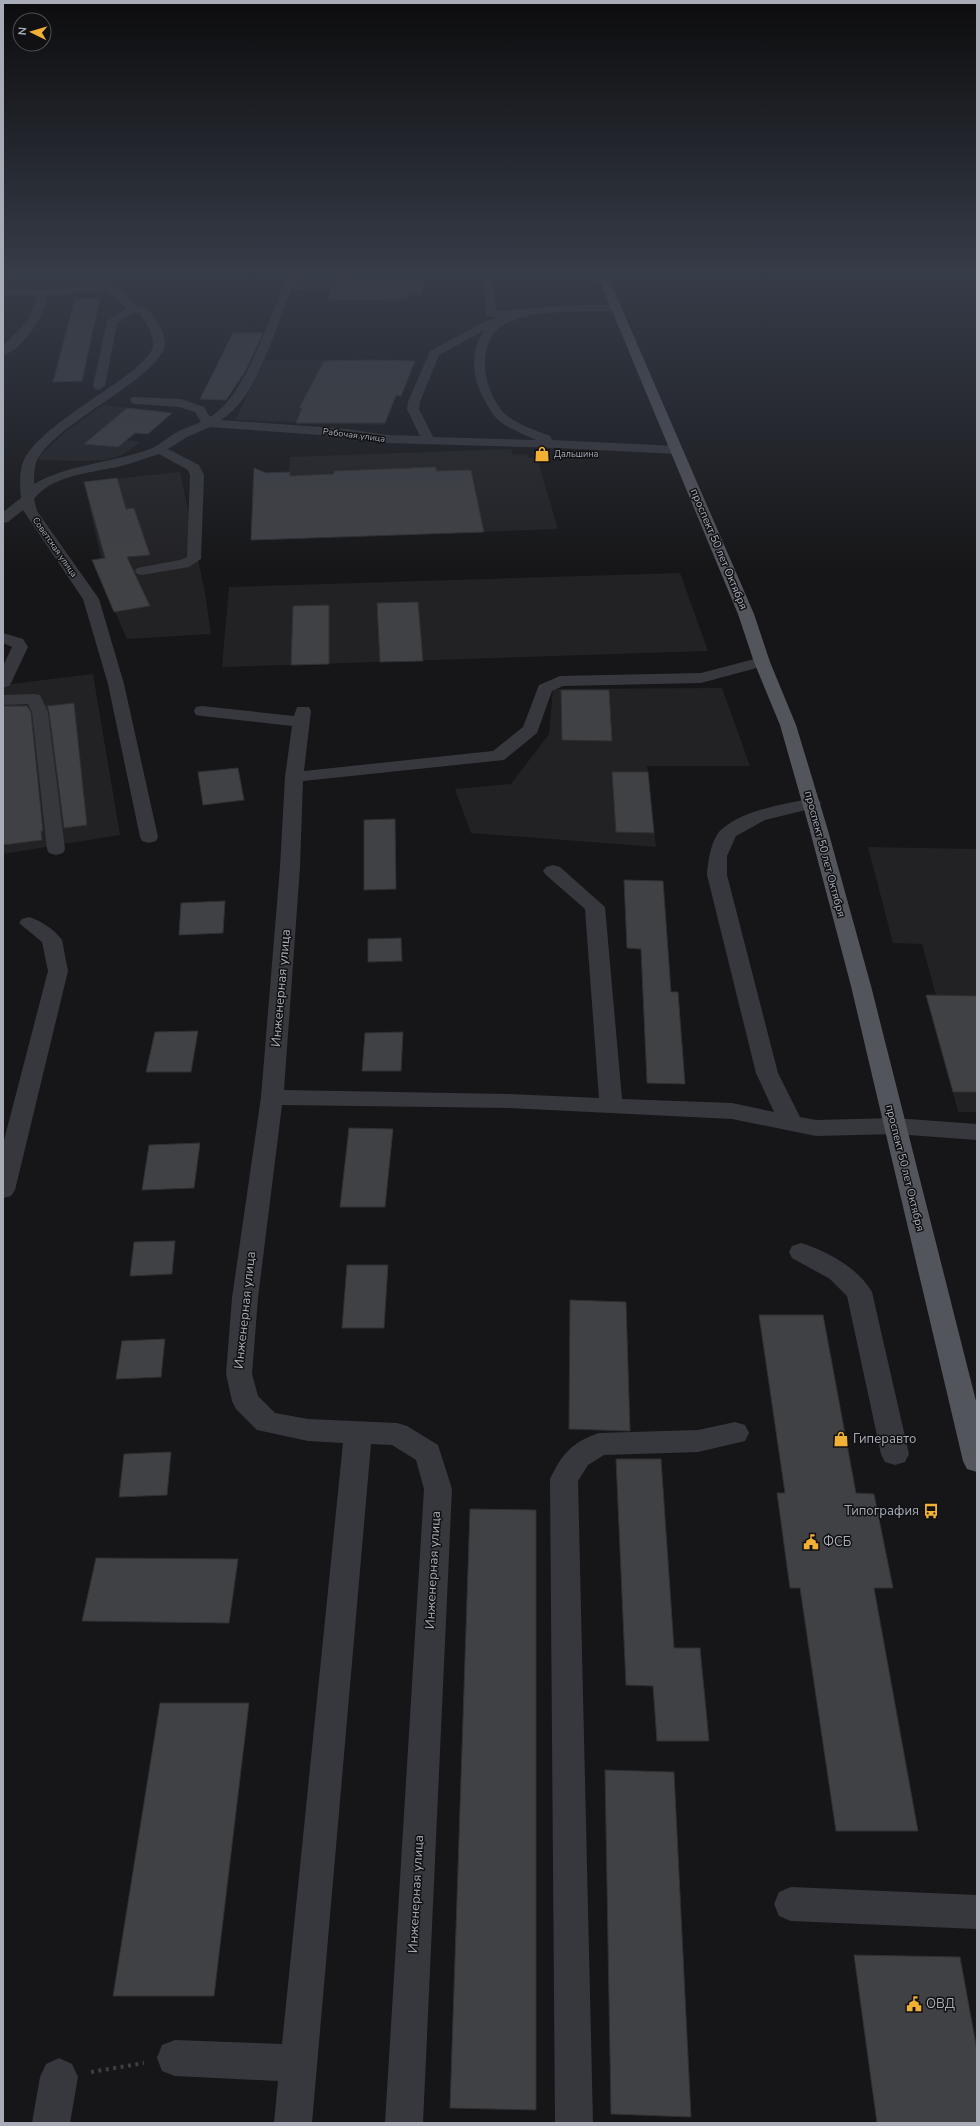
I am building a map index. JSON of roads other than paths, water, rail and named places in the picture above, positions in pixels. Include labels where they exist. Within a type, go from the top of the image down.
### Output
[{"type":"main road","name":"проспект 50 лет Октября","points":[[642,371],[746,614],[762,662],[788,725],[812,803],[857,968],[977,1461]]},
{"type":"street","points":[[99,386],[102,371]]},
{"type":"street","points":[[26,501],[30,459],[57,431],[115,392],[139,371]]},
{"type":"street","points":[[3,519],[26,501],[35,489],[51,480],[71,473],[117,464],[159,449],[183,434],[208,423],[223,414],[234,403],[251,371]]},
{"type":"street","points":[[427,371],[414,402],[413,409],[428,440]]},
{"type":"street","points":[[479,371],[485,391],[500,417],[524,431],[558,444]]},
{"type":"street","points":[[136,400],[181,403],[200,410],[208,423]]},
{"type":"street","name":"Рабочая улица","points":[[208,423],[347,433],[387,439],[558,444],[676,450]]},
{"type":"street","points":[[142,571],[184,564],[194,559],[197,476],[194,468],[159,449]]},
{"type":"street","name":"Советская улица","points":[[26,501],[30,511],[91,599],[116,684],[149,837]]},
{"type":"street","points":[[3,638],[17,642],[20,647],[3,683]]},
{"type":"street","points":[[294,776],[498,756],[531,728],[545,688],[560,681],[701,678],[762,662]]},
{"type":"street","points":[[3,700],[34,699],[40,712],[56,849]]},
{"type":"street","name":"Инженерная улица","points":[[202,711],[302,717],[294,776],[290,867],[272,1096],[244,1298],[239,1374],[246,1401],[267,1422],[308,1430],[397,1434],[428,1453],[438,1489],[404,2123]]},
{"type":"street","points":[[791,1123],[767,1073],[717,875],[718,856],[728,833],[758,816],[812,803]]},
{"type":"street","points":[[553,871],[595,907],[611,1105]]},
{"type":"street","points":[[3,1190],[58,971],[52,940],[29,923]]},
{"type":"street","points":[[272,1096],[509,1101],[732,1110],[816,1128],[895,1126],[977,1132]]},
{"type":"street","points":[[801,1252],[839,1272],[859,1292],[895,1454]]},
{"type":"street","points":[[293,2123],[358,1433]]},
{"type":"street","points":[[574,2123],[564,1479],[578,1457],[599,1444],[698,1441],[735,1434]]},
{"type":"street","points":[[791,1904],[977,1912]]},
{"type":"street","points":[[175,2058],[299,2063]]},
{"type":"street","points":[[51,2123],[59,2077]]},
{"type":"place","name":"Дальшина","points":[[542,454]]},
{"type":"place","name":"Гиперавто","points":[[841,1439]]},
{"type":"place","name":"Типография","points":[[931,1511]]},
{"type":"place","name":"ФСБ","points":[[811,1542]]},
{"type":"place","name":"ОВД","points":[[914,2004]]}]
